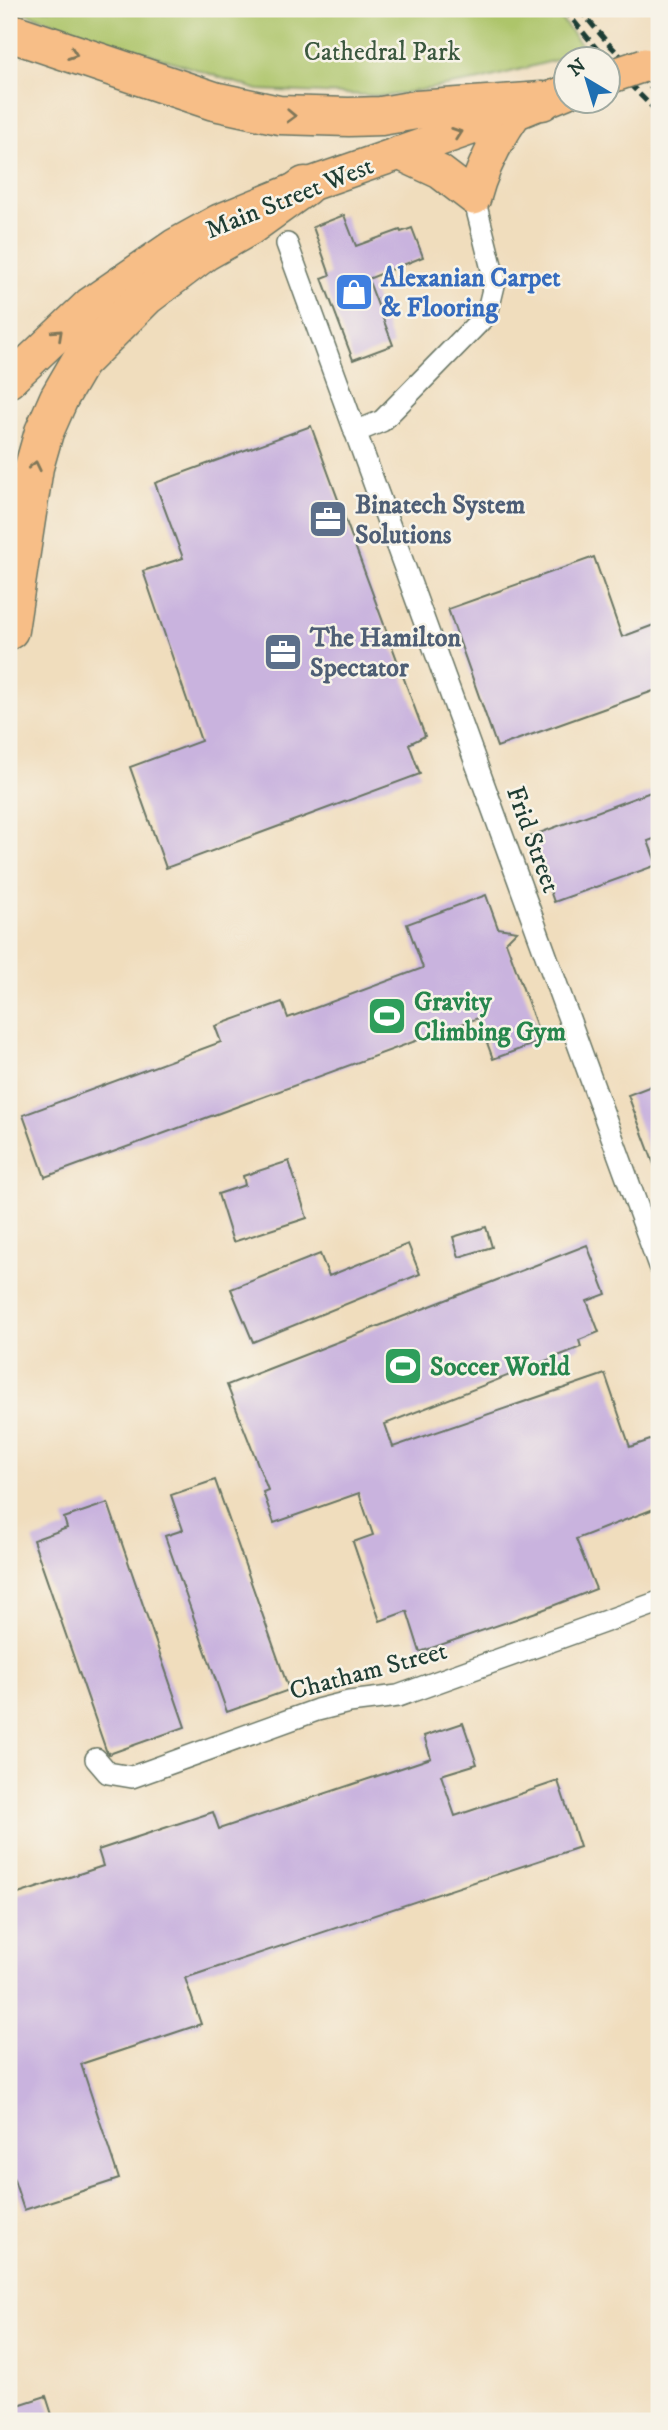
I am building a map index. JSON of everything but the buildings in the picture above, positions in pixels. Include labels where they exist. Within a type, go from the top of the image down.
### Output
[{"type":"highway","points":[[9,32],[214,102],[279,115],[381,116],[416,110],[541,102]]},
{"type":"highway","points":[[9,630],[34,467],[44,432],[59,398],[80,362],[138,304],[170,277],[204,252],[248,227],[305,186]]},
{"type":"main road","points":[[622,72],[651,62]]},
{"type":"main road","name":"Main Street West","points":[[9,381],[90,304],[174,246],[219,221],[305,186],[541,102]]},
{"type":"main road","points":[[399,153],[440,172],[474,198],[480,175],[501,133],[541,102]]},
{"type":"street","points":[[355,432],[382,421],[487,314],[495,281],[474,198]]},
{"type":"street","name":"Frid Street","points":[[287,244],[659,1266]]},
{"type":"street","name":"Chatham Street","points":[[96,1759],[108,1773],[132,1777],[317,1710],[405,1693],[659,1602]]},
{"type":"green space","name":"Cathedral Park","points":[[14,9],[553,9],[582,46],[552,46],[552,61],[480,80],[387,96],[258,90]]},
{"type":"railway","points":[[564,9],[594,46]]},
{"type":"railway","points":[[579,9],[659,96]]},
{"type":"railway","points":[[622,76],[659,114]]},
{"type":"place","name":"Alexanian Carpet & Flooring","points":[[354,292]]},
{"type":"place","name":"Binatech System Solutions","points":[[328,519]]},
{"type":"place","name":"The Hamilton Spectator","points":[[283,652]]},
{"type":"place","name":"Gravity Climbing Gym","points":[[387,1016]]},
{"type":"place","name":"Soccer World","points":[[403,1366]]}]
